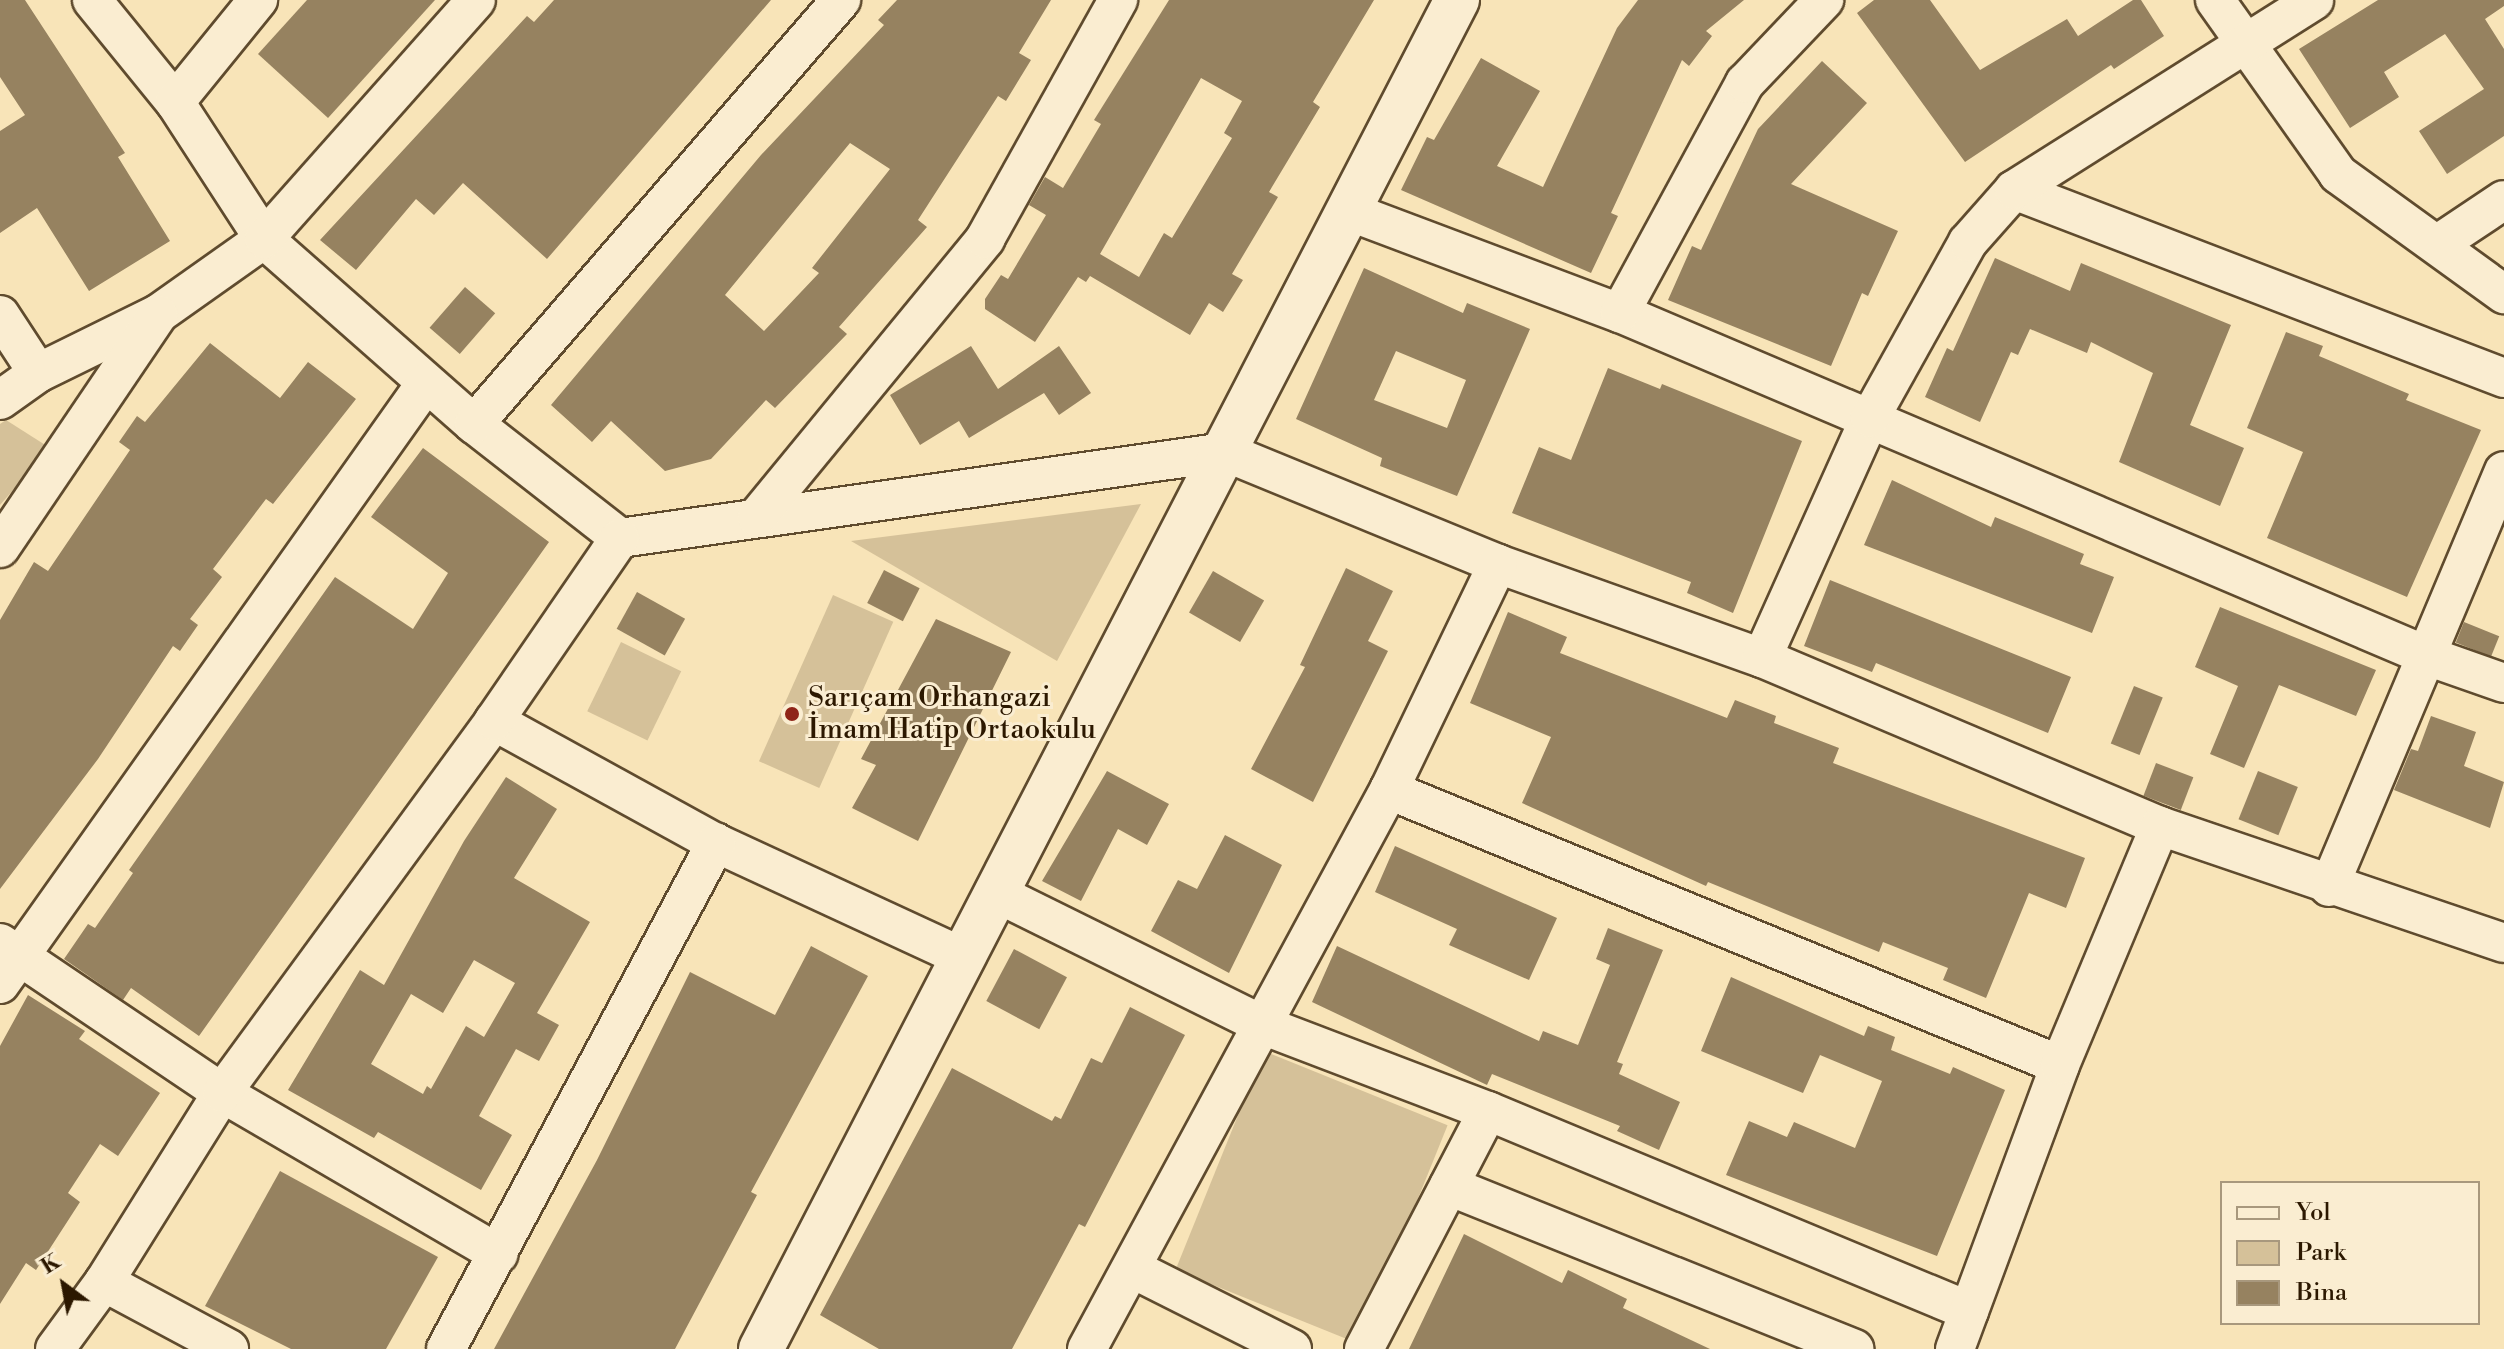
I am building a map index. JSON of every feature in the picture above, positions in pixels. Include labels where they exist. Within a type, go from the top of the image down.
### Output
[{"type":"main road","points":[[761,1349],[994,892],[1457,0]]},
{"type":"street","points":[[92,0],[175,102],[264,239],[474,424],[620,538],[1225,452],[1498,564],[1762,658],[2160,826],[2329,887],[2504,943]]},
{"type":"street","points":[[175,102],[258,0]]},
{"type":"street","points":[[0,400],[38,373],[158,314],[264,239],[476,0]]},
{"type":"street","points":[[474,424],[841,0]]},
{"type":"street","points":[[757,517],[985,239],[1118,0]]},
{"type":"street","points":[[1620,313],[1745,83],[1824,0]]},
{"type":"street","points":[[2215,0],[2244,46],[2338,174],[2504,294]]},
{"type":"street","points":[[1762,658],[1870,418],[1968,242],[2014,190],[2314,0]]},
{"type":"street","points":[[2014,190],[2504,378]]},
{"type":"street","points":[[2438,244],[2504,200]]},
{"type":"street","points":[[1348,211],[1620,313],[2430,657],[2504,683]]},
{"type":"street","points":[[0,548],[158,314]]},
{"type":"street","points":[[0,315],[38,373]]},
{"type":"street","points":[[426,383],[6,961],[222,1093],[499,1254]]},
{"type":"street","points":[[2329,887],[2430,657],[2504,471]]},
{"type":"street","points":[[55,1349],[104,1282],[222,1093],[494,721],[620,538]]},
{"type":"street","points":[[1087,1349],[1265,1026],[1389,790],[1498,564]]},
{"type":"street","points":[[494,721],[716,843],[961,956]]},
{"type":"street","points":[[1389,790],[2060,1065]]},
{"type":"street","points":[[1955,1349],[2060,1065],[2160,826]]},
{"type":"street","points":[[446,1349],[716,843]]},
{"type":"street","points":[[994,892],[1265,1026],[1488,1111],[1969,1311]]},
{"type":"street","points":[[1364,1349],[1488,1111]]},
{"type":"street","points":[[1449,1186],[1855,1349]]},
{"type":"street","points":[[1133,1269],[1292,1349]]},
{"type":"street","points":[[104,1282],[229,1349]]},
{"type":"green space","points":[[6,420],[50,448],[0,505],[0,424]]},
{"type":"green space","points":[[1141,504],[1057,661],[851,541]]},
{"type":"green space","points":[[833,595],[893,622],[819,788],[759,761]]},
{"type":"green space","points":[[621,642],[681,671],[647,741],[587,711]]},
{"type":"green space","points":[[1264,1051],[1448,1125],[1359,1344],[1176,1270]]},
{"type":"building","points":[[0,0],[25,0],[125,153],[118,157],[170,241],[89,291],[37,208],[0,233],[0,131],[25,115],[0,77]]},
{"type":"building","points":[[307,0],[435,0],[328,118],[258,54]]},
{"type":"building","points":[[554,0],[771,0],[547,259],[463,183],[434,215],[416,199],[356,270],[320,240],[527,16],[534,22]]},
{"type":"building","points":[[897,0],[1051,0],[1019,53],[1031,60],[1006,101],[998,96],[918,220],[927,227],[839,327],[847,334],[775,408],[766,400],[711,459],[665,471],[611,421],[592,442],[551,405],[761,155],[884,25],[878,20]],"holes":[[[850,143],[890,169],[812,268],[819,273],[764,331],[725,295]]]},
{"type":"building","points":[[1169,0],[1374,0],[1313,102],[1320,107],[1269,192],[1278,197],[1232,274],[1243,280],[1223,312],[1209,303],[1190,335],[1090,276],[1086,282],[1078,277],[1035,342],[985,309],[985,299],[1001,275],[1008,279],[1046,215],[1029,205],[1045,177],[1063,188],[1101,124],[1094,120]],"holes":[[[1201,78],[1242,101],[1224,133],[1232,138],[1172,238],[1164,233],[1139,277],[1100,254]]]},
{"type":"building","points":[[1638,0],[1744,0],[1706,31],[1712,36],[1689,66],[1682,60],[1611,213],[1618,216],[1591,273],[1401,190],[1427,137],[1434,140],[1481,58],[1540,91],[1497,166],[1543,187],[1617,28]]},
{"type":"building","points":[[1874,0],[1930,0],[1980,70],[2067,19],[2078,36],[2133,0],[2141,0],[2164,36],[2114,69],[2111,65],[1965,162],[1857,13]]},
{"type":"building","points":[[2378,0],[2504,0],[2504,6],[2485,19],[2504,49],[2504,136],[2447,174],[2419,131],[2484,89],[2445,34],[2384,72],[2399,97],[2350,128],[2299,49]]},
{"type":"building","points":[[1822,61],[1867,103],[1791,184],[1898,231],[1868,296],[1862,293],[1831,366],[1668,300],[1692,246],[1701,250],[1758,129]]},
{"type":"building","points":[[1995,258],[2070,291],[2081,263],[2231,325],[2190,425],[2244,448],[2220,506],[2119,462],[2153,373],[2091,342],[2087,353],[2030,329],[2018,355],[2011,352],[1980,422],[1925,397],[1947,348],[1953,351]]},
{"type":"building","points":[[1364,268],[1463,313],[1467,303],[1530,329],[1457,496],[1380,466],[1382,458],[1296,419]],"holes":[[[1396,351],[1466,380],[1447,428],[1374,400]]]},
{"type":"building","points":[[465,287],[495,313],[460,354],[430,328]]},
{"type":"building","points":[[2286,332],[2323,346],[2319,356],[2409,394],[2406,400],[2481,430],[2407,597],[2267,538],[2303,452],[2247,428]]},
{"type":"building","points":[[210,343],[280,398],[308,362],[356,399],[273,504],[266,499],[213,569],[222,577],[190,619],[198,625],[180,651],[173,646],[98,759],[0,889],[0,620],[34,562],[48,571],[130,450],[119,442],[137,416],[145,422]]},
{"type":"building","points":[[971,346],[998,389],[1059,346],[1091,393],[1059,415],[1044,393],[969,438],[959,421],[920,445],[890,395]]},
{"type":"building","points":[[1608,368],[1660,389],[1662,384],[1802,441],[1733,613],[1687,593],[1691,582],[1512,513],[1539,447],[1571,460]]},
{"type":"building","points":[[423,448],[549,542],[199,1036],[131,988],[123,1000],[64,959],[88,924],[95,928],[133,873],[129,870],[335,577],[413,629],[448,573],[371,517]]},
{"type":"building","points":[[1892,480],[1991,527],[1995,517],[2084,554],[2080,564],[2114,577],[2092,633],[1864,545]]},
{"type":"building","points":[[1346,568],[1393,591],[1368,641],[1388,651],[1313,802],[1251,769],[1305,667],[1300,665]]},
{"type":"building","points":[[884,570],[920,588],[903,621],[867,603]]},
{"type":"building","points":[[1213,571],[1264,600],[1240,642],[1189,613]]},
{"type":"building","points":[[1830,580],[2071,677],[2048,733],[1876,663],[1872,672],[1804,646]]},
{"type":"building","points":[[637,592],[685,619],[665,655],[617,629]]},
{"type":"building","points":[[2220,607],[2376,670],[2356,716],[2279,685],[2244,768],[2210,754],[2238,686],[2195,667]]},
{"type":"building","points":[[1508,612],[1567,637],[1560,653],[1727,718],[1735,700],[1776,716],[1774,723],[1839,748],[1833,763],[2085,858],[2066,908],[2029,893],[1986,998],[1943,980],[1948,968],[1883,942],[1879,952],[1708,882],[1706,886],[1522,803],[1551,737],[1470,703]]},
{"type":"building","points":[[936,619],[1011,652],[918,841],[852,808],[876,765],[861,759]]},
{"type":"building","points":[[2464,622],[2499,636],[2491,657],[2456,642]]},
{"type":"building","points":[[2134,686],[2163,698],[2140,755],[2111,743]]},
{"type":"building","points":[[2431,716],[2476,732],[2464,766],[2504,782],[2490,828],[2394,790],[2411,749],[2418,751]]},
{"type":"building","points":[[2156,763],[2193,777],[2181,810],[2143,796]]},
{"type":"building","points":[[1107,771],[1169,804],[1147,845],[1118,829],[1081,901],[1042,881]]},
{"type":"building","points":[[2258,771],[2298,787],[2278,835],[2239,819]]},
{"type":"building","points":[[506,777],[557,809],[514,878],[590,922],[537,1013],[559,1025],[539,1061],[516,1049],[479,1116],[512,1135],[481,1190],[378,1132],[374,1138],[288,1090],[360,970],[384,985],[464,841]],"holes":[[[474,960],[515,983],[484,1037],[466,1026],[431,1089],[427,1086],[423,1094],[371,1064],[411,994],[443,1013]]]},
{"type":"building","points":[[1225,835],[1282,865],[1229,973],[1151,931],[1178,880],[1197,889]]},
{"type":"building","points":[[1395,846],[1557,918],[1529,980],[1449,945],[1457,929],[1375,892]]},
{"type":"building","points":[[1608,928],[1663,950],[1617,1062],[1623,1064],[1619,1074],[1680,1102],[1659,1150],[1617,1131],[1620,1126],[1492,1074],[1487,1085],[1312,1002],[1337,946],[1539,1041],[1543,1031],[1578,1045],[1610,965],[1596,959]]},
{"type":"building","points":[[811,946],[868,976],[751,1192],[757,1195],[675,1349],[494,1349],[597,1160],[690,972],[775,1015]]},
{"type":"building","points":[[1014,949],[1067,977],[1039,1029],[986,1001]]},
{"type":"building","points":[[1731,977],[1864,1036],[1868,1026],[1895,1037],[1891,1050],[1950,1074],[1953,1067],[2005,1090],[1937,1256],[1726,1175],[1749,1121],[1787,1137],[1794,1122],[1855,1148],[1882,1081],[1820,1055],[1803,1093],[1701,1051]]},
{"type":"building","points":[[28,995],[85,1031],[79,1039],[160,1093],[118,1156],[100,1144],[68,1193],[80,1202],[36,1270],[26,1263],[0,1304],[0,1046]]},
{"type":"building","points":[[1130,1007],[1185,1035],[1085,1227],[1079,1224],[1012,1349],[879,1349],[820,1315],[952,1068],[1052,1121],[1055,1116],[1061,1119],[1091,1058],[1102,1063]]},
{"type":"building","points":[[280,1171],[438,1257],[386,1349],[291,1349],[205,1306]]},
{"type":"building","points":[[1464,1234],[1562,1283],[1568,1270],[1627,1299],[1623,1308],[1710,1349],[1409,1349]]},
{"type":"place","name":"Sarıçam Orhangazi İmam Hatip Ortaokulu","points":[[792,714]]}]
